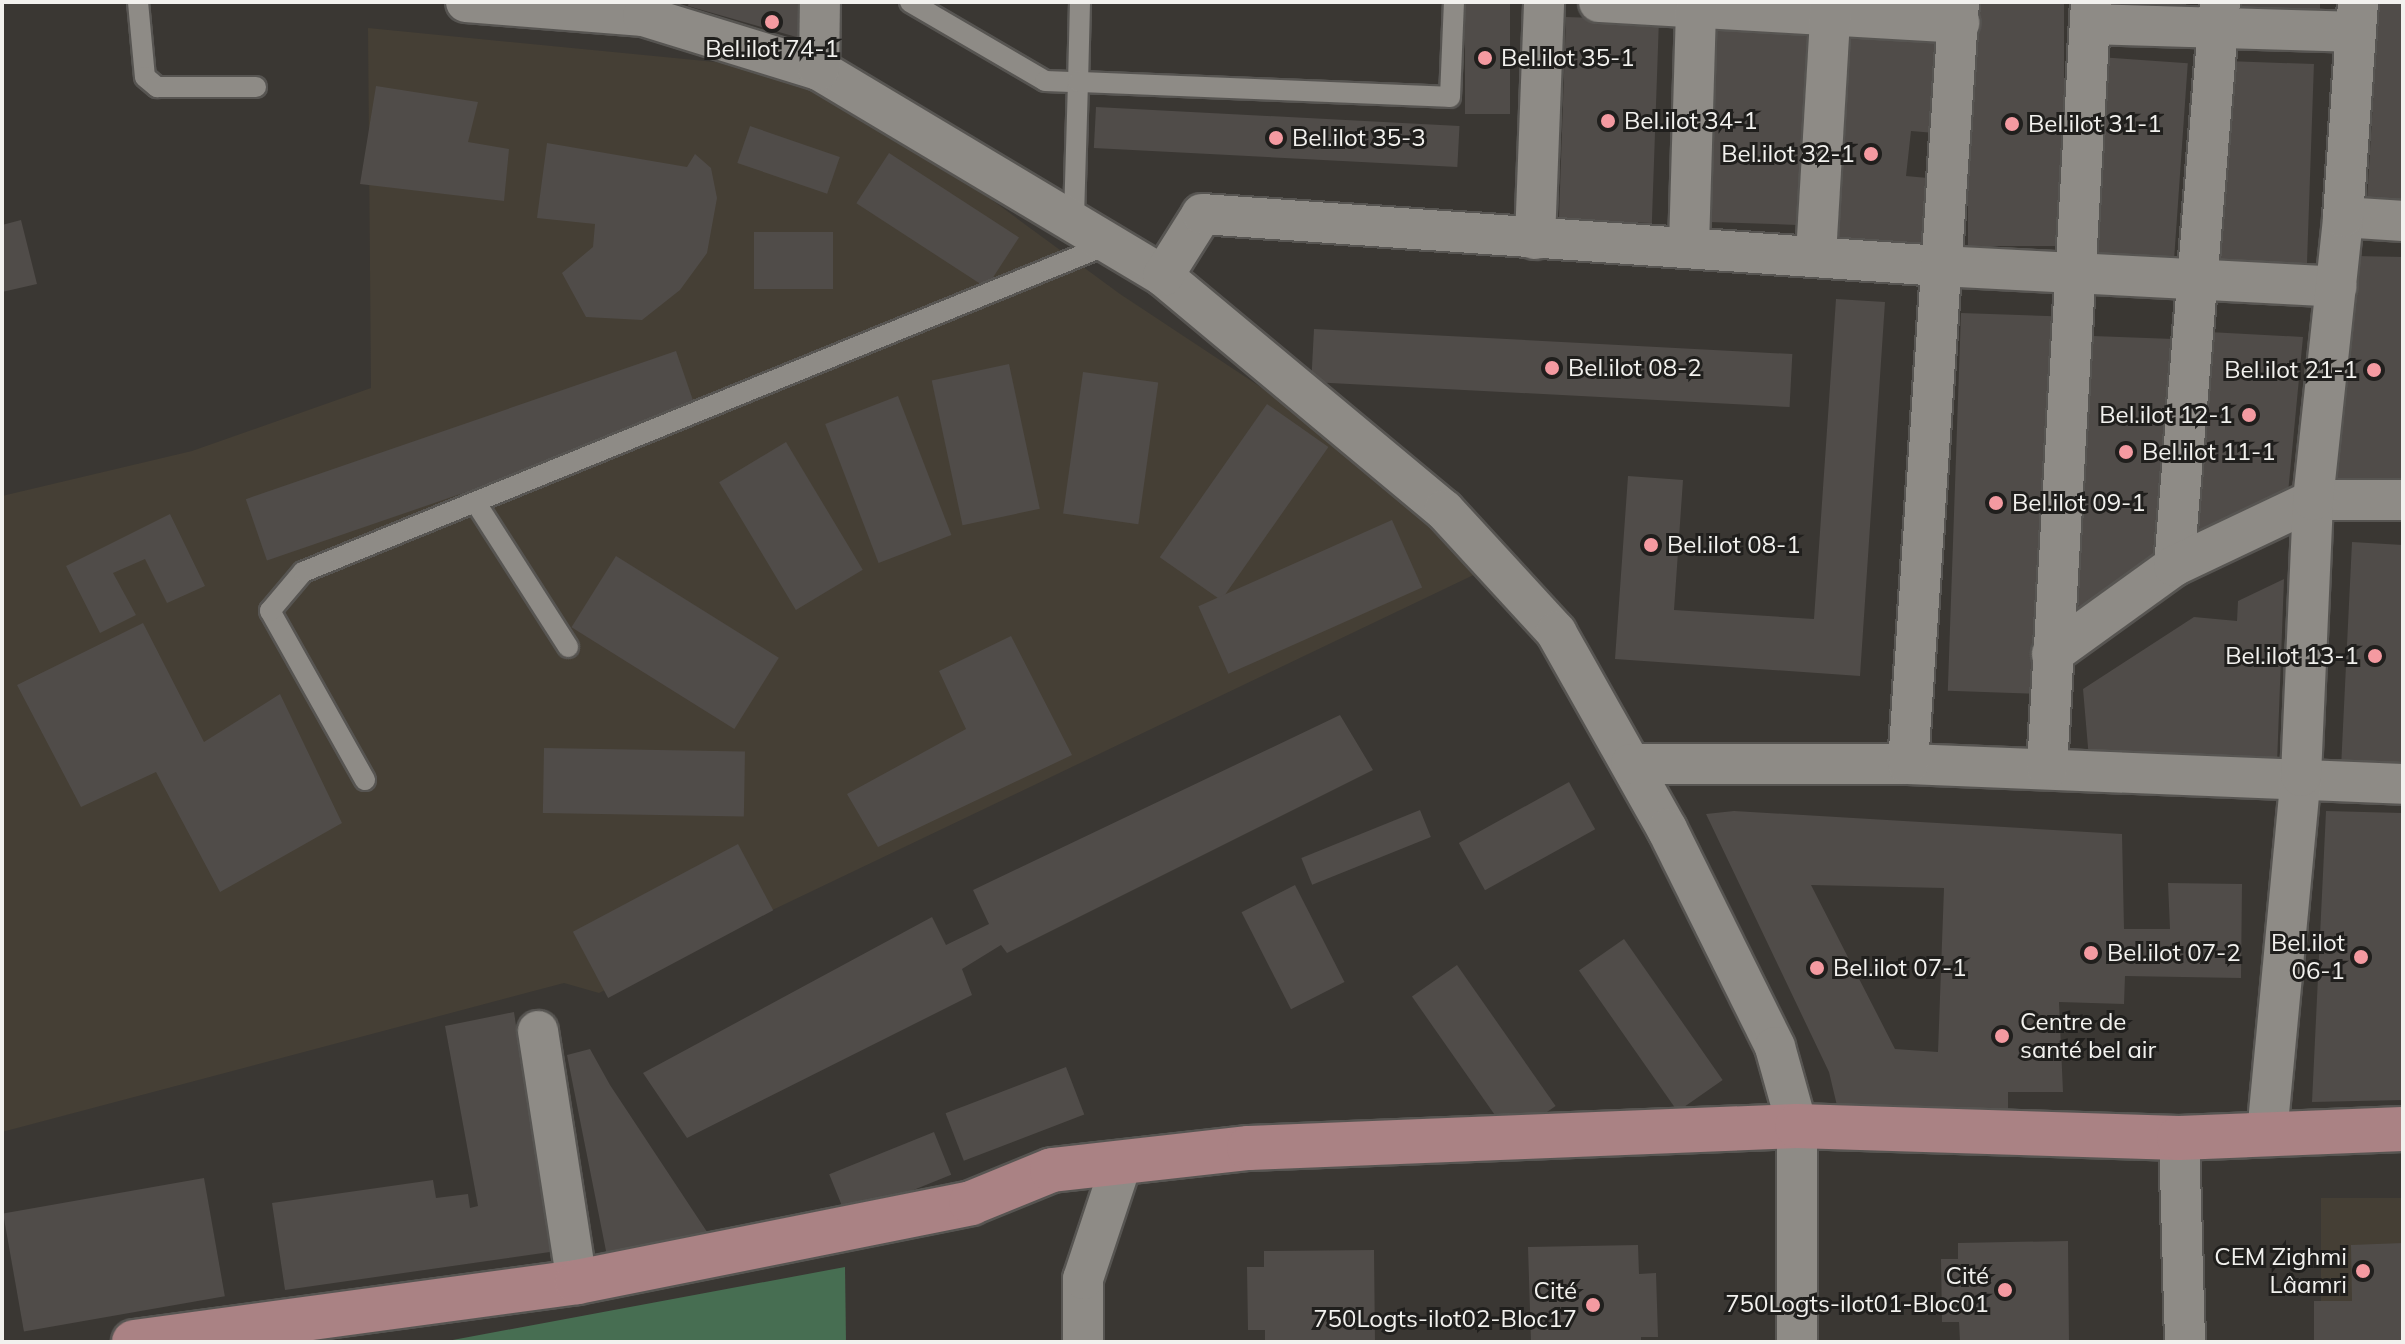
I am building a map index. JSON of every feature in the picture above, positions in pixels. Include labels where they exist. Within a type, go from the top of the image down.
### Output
[{"type":"street","points":[[466,2],[643,9],[819,70],[1163,276],[1444,510],[1556,632],[1631,764],[1775,1047],[1797,1126],[1797,1342]]},
{"type":"street","points":[[819,70],[820,2]]},
{"type":"street","points":[[1535,239],[1544,2]]},
{"type":"street","points":[[1599,2],[1959,13],[1908,764]]},
{"type":"street","points":[[1689,246],[1696,7]]},
{"type":"street","points":[[1816,255],[1830,8]]},
{"type":"street","points":[[2047,768],[2091,13],[2357,17],[2343,217],[2313,500],[2301,776],[2267,1134]]},
{"type":"street","points":[[2174,566],[2220,16]]},
{"type":"street","points":[[1163,276],[1202,214],[1941,266],[2336,287]]},
{"type":"street","points":[[2343,217],[2403,221]]},
{"type":"street","points":[[2052,654],[2174,566],[2313,500],[2403,500]]},
{"type":"street","points":[[1631,764],[1908,764],[2301,776],[2403,784]]},
{"type":"street","points":[[538,1031],[577,1282]]},
{"type":"street","points":[[134,1342],[577,1282],[971,1203],[1052,1170],[1249,1148],[1797,1126],[2179,1138],[2403,1129]]},
{"type":"street","points":[[2179,1138],[2185,1342]]},
{"type":"street","points":[[1083,1342],[1083,1279],[1122,1162]]},
{"type":"lane","points":[[138,2],[145,77],[157,87],[256,87]]},
{"type":"lane","points":[[910,2],[1045,81],[1450,97],[1454,2]]},
{"type":"lane","points":[[1074,220],[1080,2]]},
{"type":"lane","points":[[365,780],[270,611],[303,572],[1112,243]]},
{"type":"lane","points":[[476,503],[568,647]]},
{"type":"shaded area","points":[[368,28],[766,67],[898,131],[1120,294],[1332,434],[1484,570],[599,993],[564,983],[2,1132],[2,496],[192,451],[371,388]]},
{"type":"shaded area","name":"CEM Zighmi Lâamri","points":[[2321,1198],[2403,1198],[2403,1342],[2321,1342]]},
{"type":"green space","points":[[845,1267],[846,1342],[442,1342]]},
{"type":"building","name":"Bel.ilot 74-1","points":[[689,2],[800,2],[800,38],[688,6]]},
{"type":"building","name":"Bel.ilot 35-1","points":[[1465,2],[1510,2],[1510,114],[1465,114]]},
{"type":"building","name":"Bel.ilot 31-1","points":[[1968,2],[2064,2],[2064,246],[1968,246]]},
{"type":"building","points":[[2098,2],[2186,2],[2186,21]]},
{"type":"building","points":[[2229,2],[2320,2],[2320,18],[2229,18]]},
{"type":"building","points":[[2379,2],[2403,2],[2403,203],[2367,200]]},
{"type":"building","name":"Bel.ilot 34-1","points":[[1566,17],[1659,20],[1652,223],[1559,220]]},
{"type":"building","points":[[1716,26],[1810,29],[1803,225],[1709,222]]},
{"type":"building","name":"Bel.ilot 32-1","points":[[1840,35],[1941,42],[1935,133],[1911,131],[1906,176],[1928,178],[1926,247],[1828,238]]},
{"type":"building","points":[[2099,57],[2188,63],[2174,261],[2085,255]]},
{"type":"building","points":[[2227,61],[2314,64],[2307,270],[2220,267]]},
{"type":"building","points":[[376,86],[478,102],[468,142],[509,149],[504,201],[360,184]]},
{"type":"building","name":"Bel.ilot 35-3","points":[[1096,107],[1460,126],[1457,167],[1094,148]]},
{"type":"building","points":[[750,126],[840,157],[827,194],[737,163]]},
{"type":"building","points":[[547,143],[687,167],[695,154],[711,168],[717,198],[707,253],[680,290],[642,320],[586,317],[562,273],[593,247],[595,224],[537,218]]},
{"type":"building","points":[[889,153],[1019,237],[986,288],[856,203]]},
{"type":"building","points":[[21,220],[37,284],[2,292],[2,225]]},
{"type":"building","points":[[754,232],[833,232],[833,289],[754,289]]},
{"type":"building","name":"Bel.ilot 21-1","points":[[2356,256],[2403,257],[2403,485],[2333,483]]},
{"type":"building","name":"Bel.ilot 08-1","points":[[1836,299],[1885,302],[1860,676],[1615,659],[1628,476],[1683,480],[1674,610],[1814,619]]},
{"type":"building","name":"Bel.ilot 09-1","points":[[1961,313],[2054,316],[2041,694],[1948,691]]},
{"type":"building","name":"Bel.ilot 08-2","points":[[1314,329],[1792,354],[1790,407],[1311,382]]},
{"type":"building","name":"Bel.ilot 12-1","points":[[2209,332],[2303,337],[2288,493],[2193,537]]},
{"type":"building","name":"Bel.ilot 11-1","points":[[2093,336],[2174,339],[2158,565],[2075,617]]},
{"type":"building","points":[[676,351],[697,412],[267,561],[246,499]]},
{"type":"building","points":[[1009,364],[1040,509],[962,525],[932,380]]},
{"type":"building","points":[[1083,372],[1158,383],[1138,524],[1063,514]]},
{"type":"building","points":[[898,396],[951,535],[879,563],[825,424]]},
{"type":"building","points":[[1267,404],[1328,447],[1221,600],[1160,557]]},
{"type":"building","points":[[786,442],[863,570],[796,610],[719,482]]},
{"type":"building","points":[[170,514],[205,586],[167,603],[145,559],[113,573],[136,615],[100,633],[66,566]]},
{"type":"building","points":[[1392,520],[1422,588],[1228,674],[1198,606]]},
{"type":"building","name":"Bel.ilot 13-1","points":[[2352,542],[2403,545],[2403,772],[2341,768]]},
{"type":"building","points":[[616,556],[779,658],[734,729],[571,627]]},
{"type":"building","points":[[2284,579],[2277,764],[2089,759],[2083,689],[2194,617],[2237,621],[2238,601]]},
{"type":"building","points":[[143,623],[204,742],[280,694],[342,823],[220,892],[156,772],[81,807],[17,685]]},
{"type":"building","points":[[1011,636],[1072,755],[878,847],[847,794],[966,729],[939,671]]},
{"type":"building","points":[[1340,715],[1373,770],[1007,953],[1001,945],[962,969],[972,995],[687,1138],[643,1073],[932,917],[946,945],[989,924],[973,890]]},
{"type":"building","points":[[544,748],[745,752],[744,816],[543,813]]},
{"type":"building","points":[[1569,782],[1595,829],[1485,890],[1459,843]]},
{"type":"building","points":[[1420,810],[1431,837],[1312,885],[1301,858]]},
{"type":"building","name":"Bel.ilot 07-2","points":[[1734,811],[2122,834],[2124,929],[2170,929],[2168,883],[2242,884],[2241,978],[2125,976],[2124,1004],[2059,1002],[2063,1092],[2008,1092],[2008,1123],[1838,1110],[1829,1072],[1706,814]],"holes":[[[1811,885],[1944,888],[1938,1052],[1895,1049]]]},
{"type":"building","name":"Bel.ilot 06-1","points":[[2326,811],[2403,813],[2403,1100],[2312,1102]]},
{"type":"building","points":[[738,844],[773,910],[608,998],[573,932]]},
{"type":"building","points":[[1295,885],[1344,982],[1291,1009],[1242,912]]},
{"type":"building","points":[[1624,939],[1723,1080],[1678,1111],[1579,971]]},
{"type":"building","points":[[1457,965],[1556,1106],[1511,1137],[1412,997]]},
{"type":"building","points":[[514,1012],[550,1252],[285,1290],[272,1203],[433,1180],[436,1198],[468,1194],[470,1208],[478,1206],[445,1026]]},
{"type":"building","points":[[590,1049],[610,1085],[721,1253],[611,1276],[567,1055]]},
{"type":"building","points":[[1066,1067],[1084,1115],[964,1161],[946,1113]]},
{"type":"building","points":[[934,1132],[951,1175],[846,1217],[829,1174]]},
{"type":"building","points":[[204,1178],[225,1296],[24,1332],[3,1213]]},
{"type":"building","name":"Cité 750Logts-ilot01-Bloc01","points":[[2068,1241],[2069,1342],[1960,1342],[1959,1322],[1942,1322],[1941,1259],[1958,1259],[1958,1243]]},
{"type":"building","points":[[2403,1243],[2403,1342],[2314,1342],[2314,1301],[2352,1301],[2351,1245]]},
{"type":"building","name":"Cité 750Logts-ilot02-Bloc17","points":[[1638,1245],[1639,1274],[1656,1273],[1658,1337],[1641,1337],[1641,1342],[1531,1342],[1528,1247]]},
{"type":"building","points":[[1374,1250],[1375,1342],[1265,1342],[1265,1330],[1248,1330],[1247,1267],[1264,1267],[1264,1251]]},
{"type":"place","name":"Bel.ilot 74-1","points":[[772,22]]},
{"type":"place","name":"Bel.ilot 35-1","points":[[1485,58]]},
{"type":"place","name":"Bel.ilot 34-1","points":[[1608,121]]},
{"type":"place","name":"Bel.ilot 31-1","points":[[2012,124]]},
{"type":"place","name":"Bel.ilot 35-3","points":[[1276,138]]},
{"type":"place","name":"Bel.ilot 32-1","points":[[1871,154]]},
{"type":"place","name":"Bel.ilot 08-2","points":[[1552,368]]},
{"type":"place","name":"Bel.ilot 21-1","points":[[2374,370]]},
{"type":"place","name":"Bel.ilot 12-1","points":[[2249,415]]},
{"type":"place","name":"Bel.ilot 11-1","points":[[2126,452]]},
{"type":"place","name":"Bel.ilot 09-1","points":[[1996,503]]},
{"type":"place","name":"Bel.ilot 08-1","points":[[1651,545]]},
{"type":"place","name":"Bel.ilot 13-1","points":[[2375,656]]},
{"type":"place","name":"Bel.ilot 07-2","points":[[2091,953]]},
{"type":"place","name":"Bel.ilot 06-1","points":[[2361,957]]},
{"type":"place","name":"Bel.ilot 07-1","points":[[1817,968]]},
{"type":"place","name":"Centre de santé bel air","points":[[2002,1036]]},
{"type":"place","name":"CEM Zighmi Lâamri","points":[[2363,1271]]},
{"type":"place","name":"Cité 750Logts-ilot01-Bloc01","points":[[2005,1290]]},
{"type":"place","name":"Cité 750Logts-ilot02-Bloc17","points":[[1593,1305]]}]
